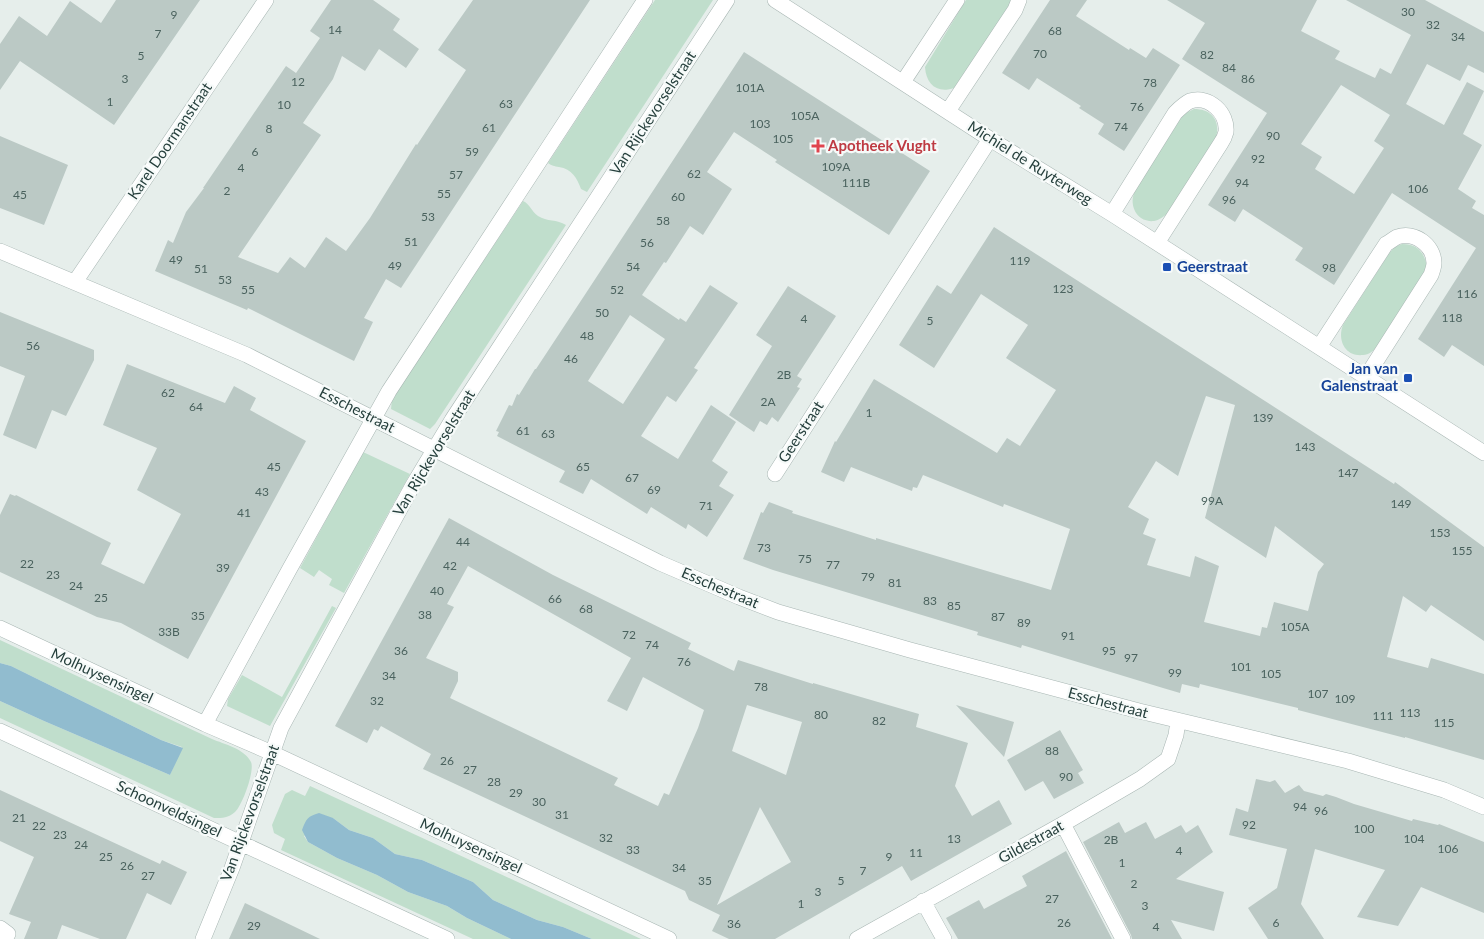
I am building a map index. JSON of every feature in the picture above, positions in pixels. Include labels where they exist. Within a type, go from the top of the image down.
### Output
[{"type":"street","name":"Karel Doormanstraat","points":[[74,282],[266,0]]},
{"type":"street","points":[[272,753],[205,724],[389,391],[646,0]]},
{"type":"street","name":"Van Rijckevorselstraat","points":[[203,939],[241,842],[280,728],[409,494],[452,420],[727,0]]},
{"type":"street","name":"Michiel de Ruyterweg","points":[[775,0],[1484,453]]},
{"type":"street","points":[[903,82],[957,0]]},
{"type":"street","points":[[948,111],[1015,10],[1019,0]]},
{"type":"street","points":[[1112,214],[1175,113],[1182,105],[1192,100],[1203,100],[1213,104],[1221,112],[1225,122],[1226,133],[1222,143],[1158,243]]},
{"type":"street","name":"Geerstraat","points":[[775,474],[990,139]]},
{"type":"street","points":[[1319,347],[1386,244],[1395,238],[1406,235],[1417,238],[1426,244],[1433,253],[1434,264],[1431,275],[1366,377]]},
{"type":"street","name":"Esschestraat","points":[[0,251],[247,355],[660,562],[738,597],[778,612],[1178,721],[1348,761],[1444,790],[1484,807]]},
{"type":"street","name":"Molhuysensingel","points":[[0,628],[205,724]]},
{"type":"street","name":"Gildestraat","points":[[856,939],[1140,780],[1168,759],[1176,735],[1178,721]]},
{"type":"street","name":"Schoonveldsingel","points":[[0,731],[447,939]]},
{"type":"street","name":"Molhuysensingel","points":[[272,753],[669,939]]},
{"type":"street","points":[[1063,824],[1123,939]]},
{"type":"street","points":[[923,902],[944,939]]},
{"type":"street","points":[[0,928],[8,934],[5,939]]},
{"type":"green space","points":[[655,0],[713,0],[587,192],[581,189],[571,172],[548,163]]},
{"type":"green space","points":[[966,0],[1011,0],[1012,2],[954,88],[942,90],[930,83],[925,67]]},
{"type":"green space","points":[[1194,109],[1207,112],[1215,119],[1217,130],[1214,143],[1168,213],[1154,221],[1143,219],[1133,207],[1135,191],[1181,118]]},
{"type":"green space","points":[[523,201],[538,216],[566,225],[435,424],[430,429],[391,409],[392,399]]},
{"type":"green space","points":[[1402,244],[1408,244],[1420,250],[1427,268],[1377,347],[1365,355],[1351,353],[1342,342],[1341,331],[1343,325],[1390,252]]},
{"type":"green space","points":[[363,452],[410,474],[344,593],[329,585],[332,579],[319,570],[314,577],[300,568]]},
{"type":"green space","points":[[332,606],[336,608],[270,726],[227,706],[228,699],[242,675],[282,697]]},
{"type":"green space","points":[[0,640],[244,754],[248,757],[252,766],[247,788],[238,808],[228,817],[214,818],[0,718],[0,701],[170,775],[182,747],[161,740],[11,666],[0,663]]},
{"type":"green space","points":[[310,786],[641,939],[592,939],[563,927],[537,920],[493,900],[473,882],[422,860],[395,854],[373,838],[349,830],[333,818],[304,836],[308,842],[337,858],[377,875],[408,892],[447,906],[511,939],[473,939],[281,850],[285,839],[274,833],[272,825],[285,794],[292,790],[305,796]]},
{"type":"water","points":[[0,663],[11,666],[161,740],[183,748],[170,775],[0,701]]},
{"type":"water","points":[[319,813],[333,818],[349,830],[373,838],[395,854],[422,860],[473,882],[493,900],[537,920],[563,927],[592,939],[511,939],[447,906],[408,892],[308,842],[302,830],[303,826],[312,815]]},
{"type":"building","points":[[116,0],[200,0],[114,125],[20,61],[0,90],[0,44],[19,16],[47,36],[70,1],[101,23]]},
{"type":"building","points":[[331,0],[373,0],[400,19],[393,30],[419,49],[406,68],[379,49],[365,71],[342,56],[333,79],[303,123],[321,135],[238,257],[278,273],[290,257],[305,268],[326,237],[346,251],[370,218],[416,144],[466,70],[438,50],[473,0],[590,0],[401,288],[386,279],[364,318],[373,322],[354,361],[248,308],[247,310],[155,271],[168,240],[173,243],[186,212],[286,66],[296,73],[320,38],[310,31]]},
{"type":"building","points":[[1050,0],[1087,0],[1076,16],[1129,50],[1130,48],[1146,58],[1153,48],[1180,65],[1124,151],[1098,134],[1104,124],[1079,108],[1081,106],[1037,78],[1029,90],[1002,73]]},
{"type":"building","points":[[1167,0],[1317,0],[1301,31],[1340,51],[1335,59],[1375,78],[1380,68],[1391,74],[1411,35],[1346,0],[1425,0],[1484,32],[1484,73],[1468,65],[1460,81],[1427,64],[1406,104],[1444,125],[1467,82],[1484,91],[1463,134],[1482,145],[1458,189],[1476,201],[1472,208],[1484,215],[1484,366],[1452,345],[1444,357],[1418,339],[1476,248],[1392,193],[1334,285],[1295,260],[1303,248],[1243,209],[1235,222],[1208,205],[1267,113],[1182,59],[1205,23]],"holes":[[[1341,85],[1390,115],[1374,141],[1384,148],[1354,194],[1315,169],[1322,157],[1301,144]]]},
{"type":"building","points":[[744,52],[930,171],[889,235],[775,162],[777,160],[734,132],[707,172],[732,189],[703,235],[690,226],[642,295],[679,320],[680,318],[686,322],[710,285],[738,303],[694,368],[698,370],[676,402],[667,396],[641,436],[678,459],[711,405],[736,422],[712,461],[728,472],[719,486],[734,495],[707,537],[688,524],[686,529],[651,507],[647,514],[591,479],[583,494],[559,482],[565,471],[497,436],[499,432],[496,431],[509,405],[512,406],[517,394],[519,395]],"holes":[[[630,315],[665,339],[623,404],[588,381]]]},
{"type":"building","points":[[0,136],[68,165],[44,225],[0,208]]},
{"type":"building","points":[[994,227],[1394,484],[1395,482],[1484,547],[1484,641],[1431,605],[1426,612],[1403,596],[1387,657],[1428,668],[1431,658],[1484,674],[1484,760],[1405,737],[1298,710],[1298,708],[1200,684],[1199,688],[1182,684],[1180,693],[1022,645],[1021,648],[977,635],[978,632],[773,570],[743,559],[761,512],[763,513],[769,502],[793,511],[792,513],[876,540],[876,538],[1051,590],[1070,529],[1004,504],[1003,507],[923,475],[917,488],[913,487],[912,491],[851,467],[844,482],[821,472],[835,441],[874,379],[997,453],[1007,438],[1020,446],[1056,390],[1006,358],[1028,325],[981,294],[934,368],[899,345],[937,285],[951,294]],"holes":[[[1206,396],[1235,405],[1205,518],[1266,558],[1275,526],[1324,564],[1318,572],[1308,611],[1274,602],[1267,628],[1262,627],[1260,636],[1204,622],[1219,566],[1195,556],[1190,577],[1147,565],[1156,539],[1143,534],[1149,519],[1128,507],[1156,461],[1178,476]]]},
{"type":"building","points":[[788,286],[836,316],[797,376],[802,379],[797,387],[800,388],[778,422],[772,417],[767,425],[760,421],[754,432],[729,415],[772,346],[756,335]]},
{"type":"building","points":[[0,312],[94,350],[94,360],[66,416],[52,410],[36,449],[3,435],[25,376],[0,366]]},
{"type":"building","points":[[127,364],[225,403],[234,386],[256,398],[250,410],[306,441],[188,659],[121,623],[97,617],[0,572],[0,515],[10,494],[16,495],[111,543],[101,564],[144,584],[181,514],[137,490],[157,448],[103,425]]},
{"type":"building","points":[[449,518],[553,575],[691,643],[688,649],[734,671],[738,660],[813,684],[919,714],[916,727],[968,743],[955,786],[972,816],[999,800],[1012,824],[911,881],[902,866],[775,939],[729,939],[712,931],[720,915],[689,900],[685,891],[423,769],[431,754],[381,726],[378,731],[374,729],[367,743],[335,726]],"holes":[[[468,566],[631,658],[607,701],[627,711],[643,677],[704,710],[669,795],[664,793],[658,806],[614,785],[618,778],[450,698],[458,681],[458,672],[426,658],[454,607],[447,604]],[[747,705],[802,722],[786,775],[732,751]],[[760,807],[791,862],[717,905]]]},
{"type":"building","points":[[956,705],[1014,722],[1004,757]]},
{"type":"building","points":[[1060,730],[1083,770],[1078,773],[1084,783],[1054,799],[1043,781],[1025,791],[1007,760]]},
{"type":"building","points":[[1256,779],[1270,782],[1275,780],[1285,793],[1299,785],[1304,791],[1323,796],[1326,794],[1412,821],[1413,819],[1439,824],[1484,842],[1484,913],[1421,887],[1398,926],[1357,917],[1385,870],[1315,849],[1301,904],[1324,939],[1268,939],[1248,908],[1277,888],[1287,849],[1229,835],[1236,808],[1248,812]]},
{"type":"building","points":[[0,790],[160,864],[162,860],[187,872],[171,905],[147,893],[126,939],[100,939],[62,925],[57,939],[24,939],[31,922],[9,914],[34,857],[0,841]]},
{"type":"building","points":[[1119,822],[1125,833],[1146,822],[1155,839],[1181,825],[1186,833],[1198,825],[1213,852],[1176,879],[1224,892],[1214,931],[1171,920],[1182,939],[1132,939],[1083,842]]},
{"type":"building","points":[[1066,851],[1112,939],[958,939],[946,918],[979,900],[984,909],[1027,886],[1022,876]]},
{"type":"building","points":[[245,903],[268,914],[320,939],[229,939]]},
{"type":"place","name":"Apotheek Vught","points":[[818,146]]},
{"type":"place","name":"Geerstraat","points":[[1167,267]]},
{"type":"place","name":"Jan van Galenstraat","points":[[1408,378]]}]
